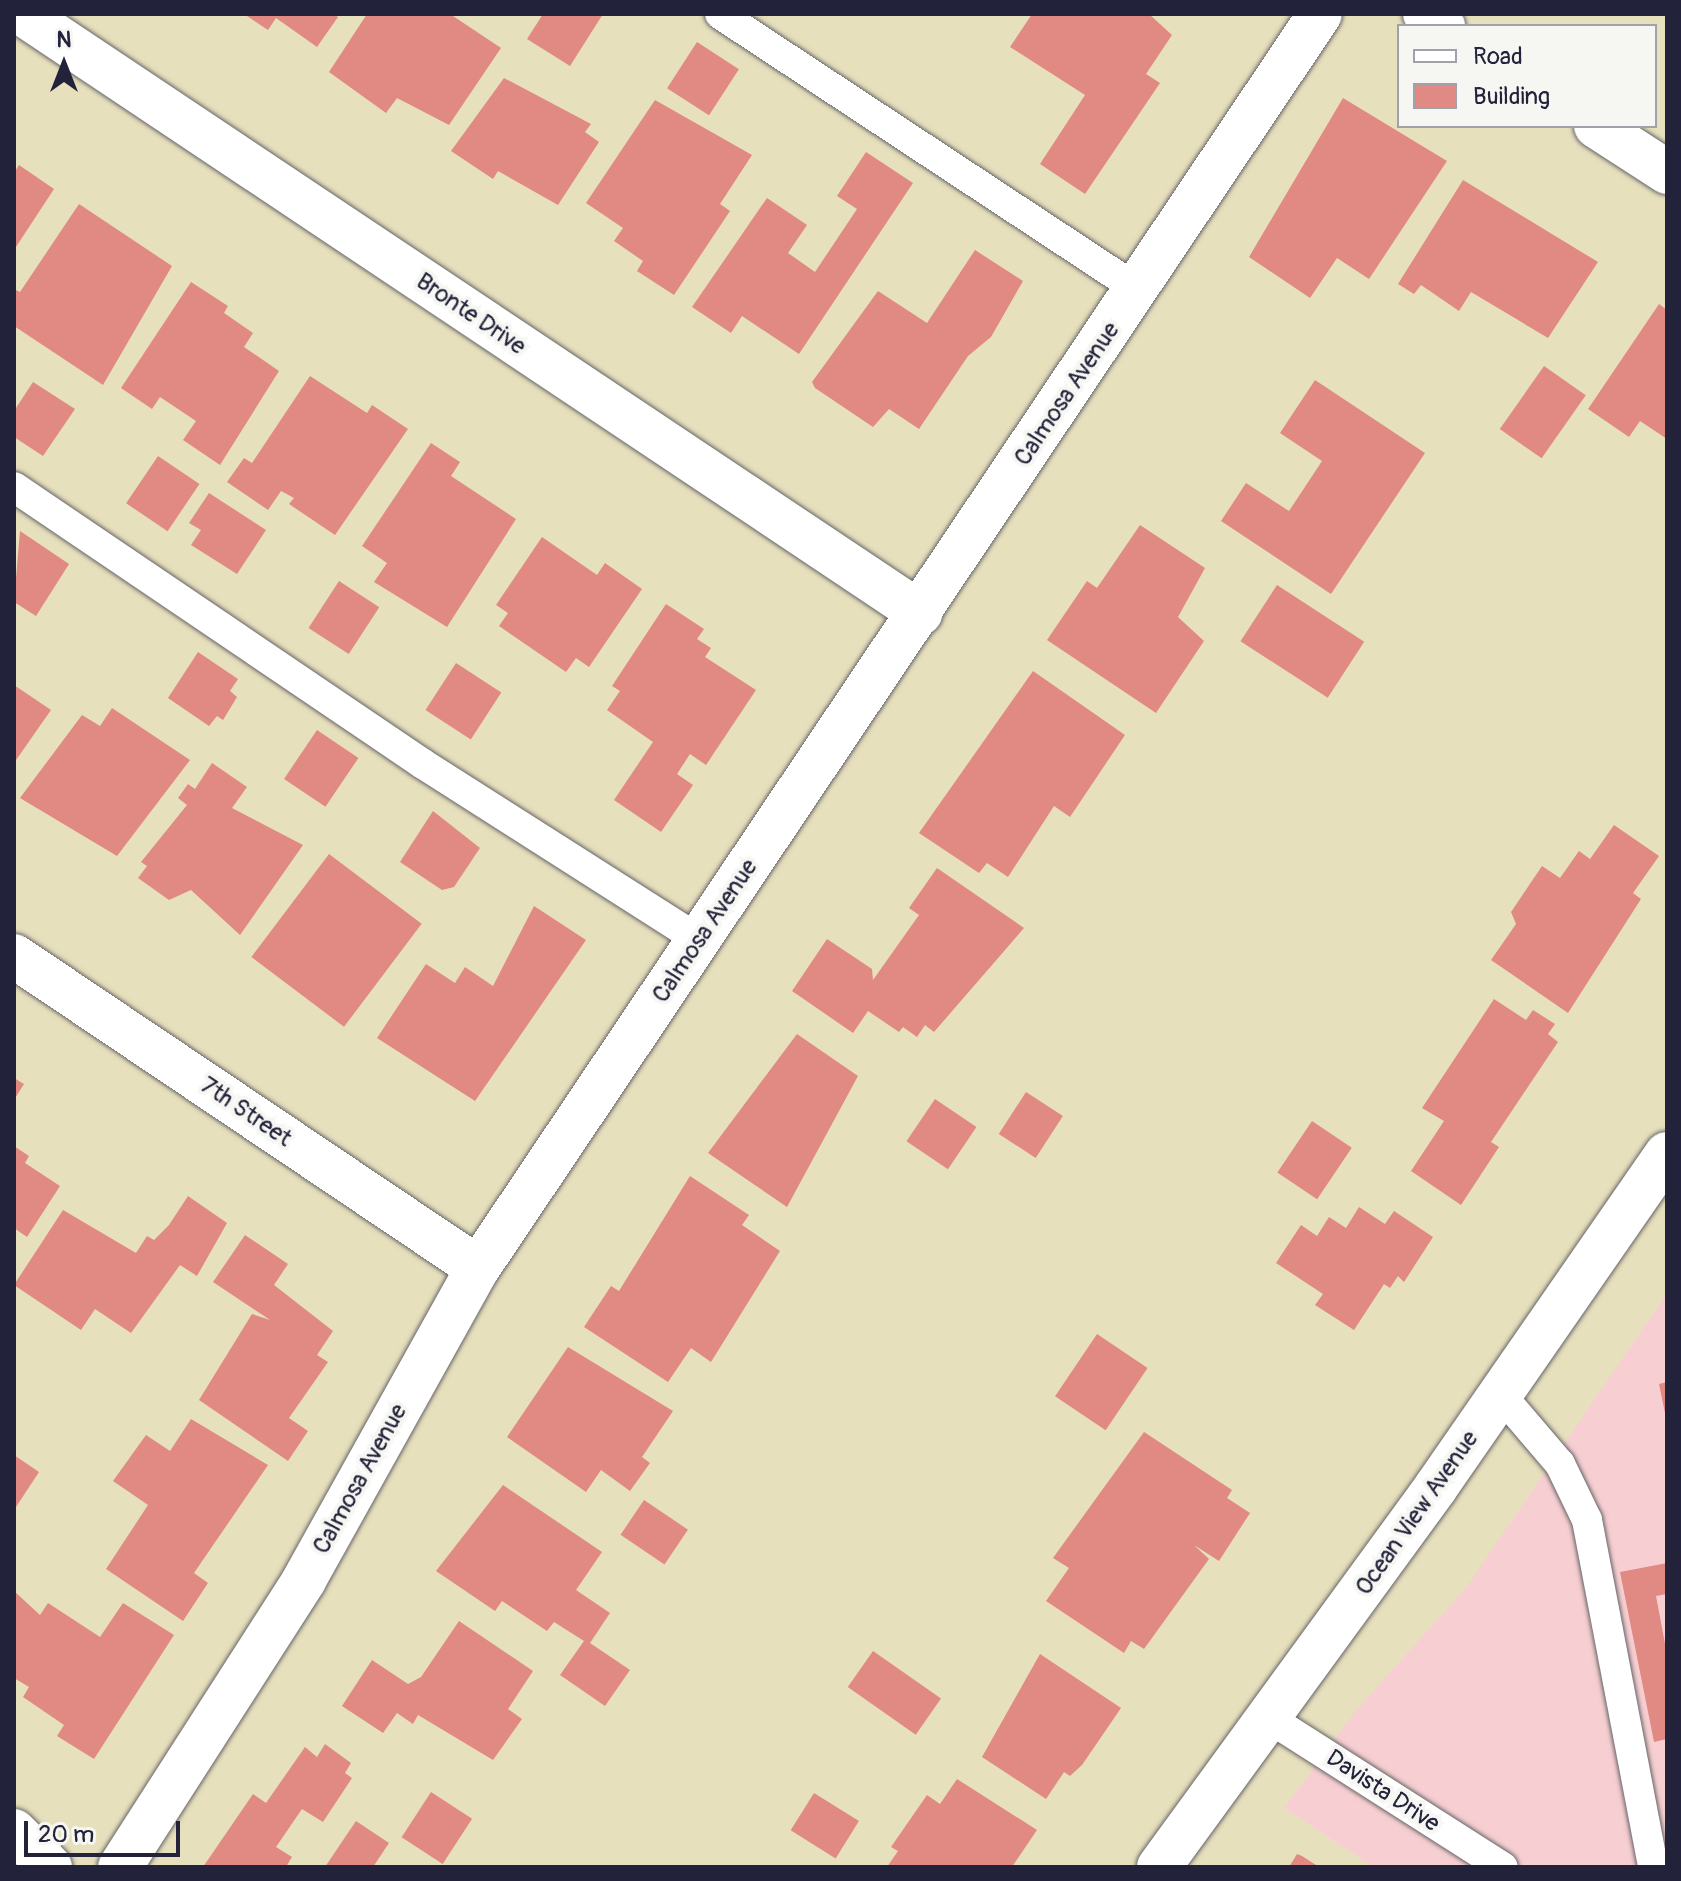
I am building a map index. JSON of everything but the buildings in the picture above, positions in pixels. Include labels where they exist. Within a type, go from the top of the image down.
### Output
[{"type":"street","name":"Bronte Drive","points":[[23,14],[920,613]]},
{"type":"street","name":"Calmosa Avenue","points":[[120,1867],[304,1580],[478,1268],[1320,14]]},
{"type":"street","points":[[1599,128],[1667,172]]},
{"type":"street","name":"7th Street","points":[[14,956],[478,1268]]},
{"type":"street","name":"Ocean View Avenue","points":[[1159,1867],[1264,1715],[1501,1395],[1667,1154]]},
{"type":"street","points":[[14,1831],[50,1867]]},
{"type":"lane","points":[[720,14],[1137,289]]},
{"type":"lane","points":[[14,487],[423,764],[699,940]]},
{"type":"lane","points":[[1501,1395],[1560,1464],[1587,1520],[1653,1867]]},
{"type":"lane","name":"Davista Drive","points":[[1264,1715],[1503,1867]]},
{"type":"shaded area","points":[[1667,1293],[1667,1867],[1373,1867],[1284,1808],[1357,1709],[1465,1589]]}]
